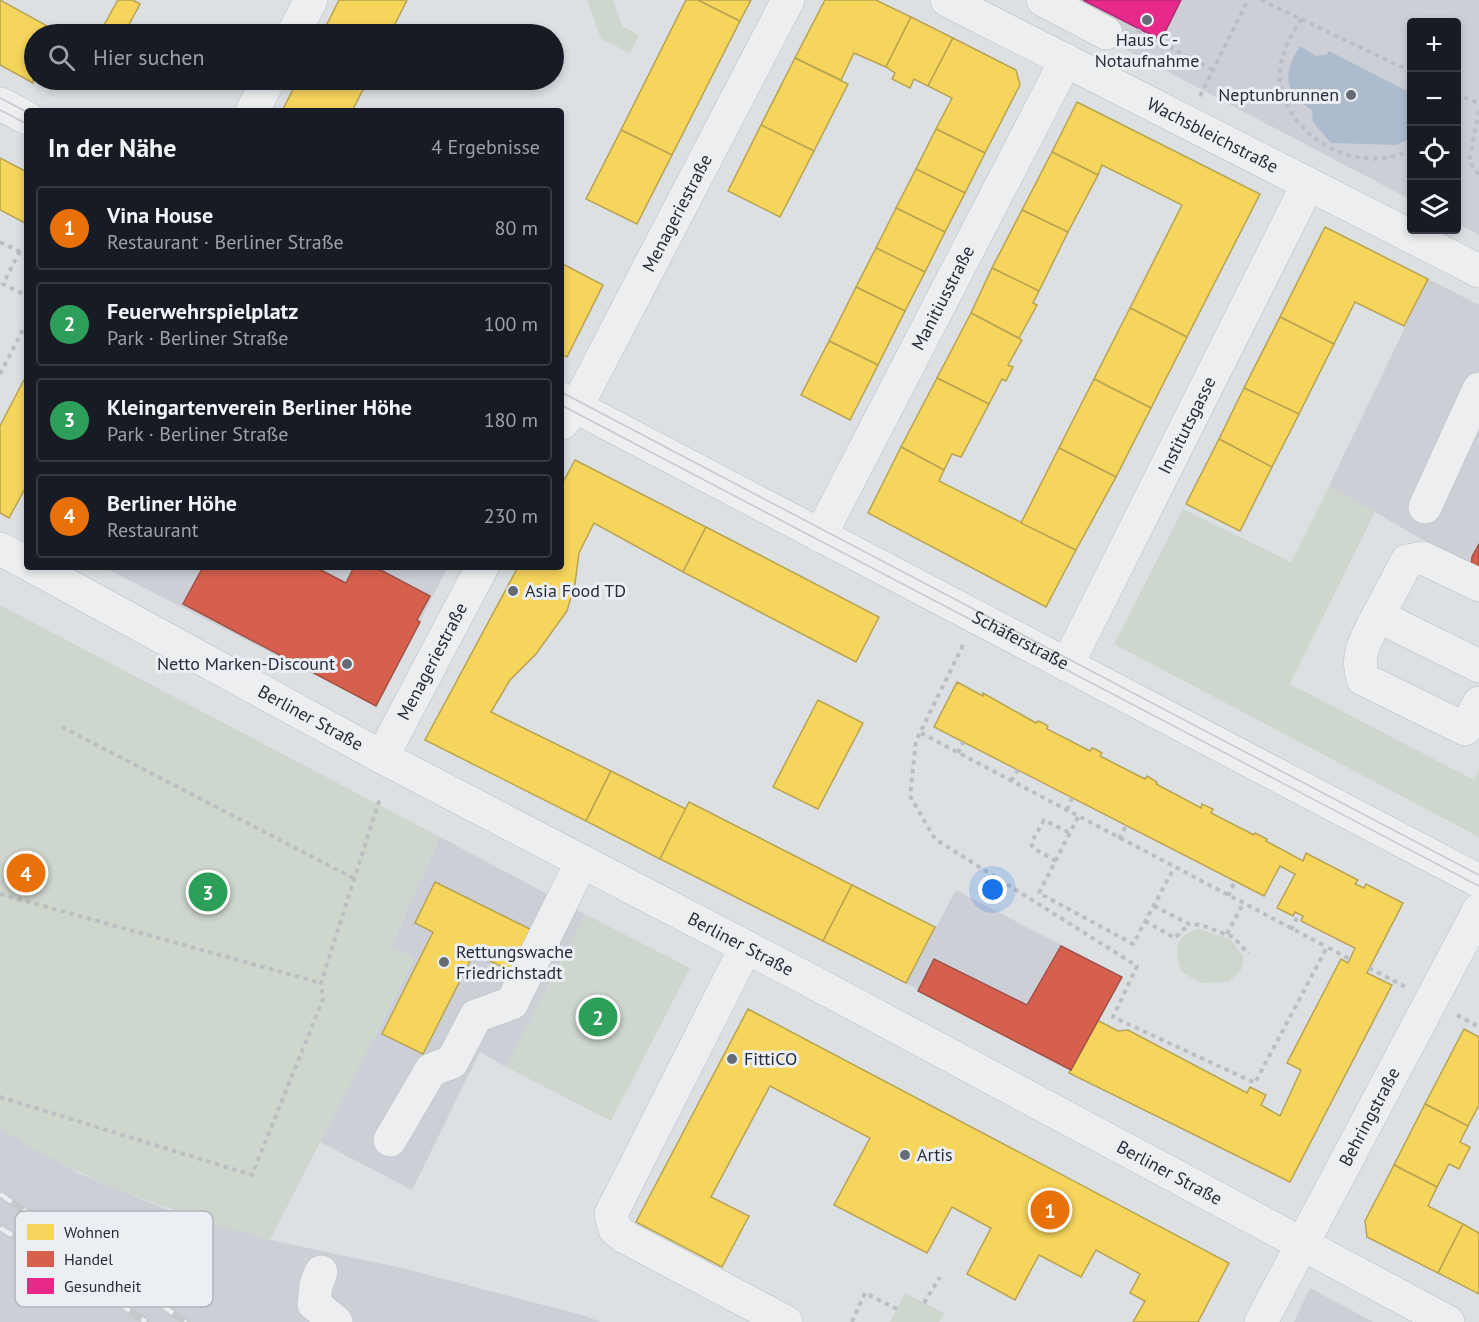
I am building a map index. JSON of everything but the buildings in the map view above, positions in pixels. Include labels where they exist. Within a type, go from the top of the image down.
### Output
[{"type":"street","points":[[298,24],[311,0]]},
{"type":"street","name":"Menageriestraße","points":[[566,410],[788,0]]},
{"type":"street","name":"Wachsbleichstraße","points":[[947,0],[1479,271]]},
{"type":"street","points":[[1043,0],[1117,29]]},
{"type":"street","name":"Manitiusstraße","points":[[820,536],[1066,60]]},
{"type":"street","points":[[254,108],[264,90]]},
{"type":"street","points":[[0,104],[24,116]]},
{"type":"street","name":"Institutsgasse","points":[[1067,665],[1308,184]]},
{"type":"street","points":[[1425,507],[1479,389]]},
{"type":"street","name":"Schäferstraße","points":[[566,410],[820,536],[1479,881]]},
{"type":"street","points":[[1479,585],[1423,558],[1407,561],[1360,651],[1358,665],[1363,679],[1465,729],[1479,703]]},
{"type":"street","name":"Berliner Straße","points":[[44,570],[382,757],[746,947],[1448,1322]]},
{"type":"street","name":"Menageriestraße","points":[[382,757],[480,570]]},
{"type":"street","points":[[1378,616],[1479,666]]},
{"type":"street","points":[[390,1140],[431,1070],[452,1062],[476,1016],[512,1003],[582,861]]},
{"type":"street","name":"Behringstraße","points":[[1261,1322],[1479,910]]},
{"type":"street","points":[[746,947],[611,1214],[615,1229],[625,1237],[786,1322]]},
{"type":"street","points":[[321,1272],[316,1285],[314,1304],[336,1322]]},
{"type":"path","points":[[1187,122],[1248,0]]},
{"type":"path","points":[[1261,0],[1407,70]]},
{"type":"path","points":[[1301,19],[1286,47],[1280,66],[1282,92],[1293,114],[1321,144],[1349,157],[1394,157],[1407,151]]},
{"type":"path","points":[[1117,29],[1213,70]]},
{"type":"path","points":[[1461,95],[1479,104]]},
{"type":"path","points":[[1479,111],[1469,161],[1479,176]]},
{"type":"path","points":[[0,243],[24,253]]},
{"type":"path","points":[[20,251],[3,284],[24,294]]},
{"type":"path","points":[[0,374],[24,328]]},
{"type":"path","points":[[963,646],[916,741],[910,796],[935,839],[1137,966],[1113,1017],[1255,1083],[1327,948]]},
{"type":"path","points":[[62,727],[355,879]]},
{"type":"path","points":[[921,733],[1290,930],[1350,959]]},
{"type":"path","points":[[958,753],[963,742]]},
{"type":"path","points":[[1011,781],[1018,770]]},
{"type":"path","points":[[0,1097],[252,1175],[323,999],[321,983],[380,798]]},
{"type":"path","points":[[1066,810],[1072,798]]},
{"type":"path","points":[[1078,817],[1039,893],[1133,944],[1174,868]]},
{"type":"path","points":[[1056,861],[1031,846],[1035,835],[1044,820],[1070,833]]},
{"type":"path","points":[[1119,839],[1126,826]]},
{"type":"path","points":[[1228,896],[1235,881]]},
{"type":"path","points":[[0,894],[321,983]]},
{"type":"path","points":[[1227,934],[1243,904]]},
{"type":"path","points":[[1154,906],[1189,924],[1201,925],[1227,934],[1249,954]]},
{"type":"path","points":[[1290,930],[1299,914]]},
{"type":"path","points":[[1145,921],[1175,938],[1189,924]]},
{"type":"path","points":[[1370,968],[1431,1001]]},
{"type":"path","points":[[924,1303],[940,1277]]},
{"type":"path","points":[[852,1322],[865,1293],[897,1309]]},
{"type":"shaded area","points":[[587,0],[613,0],[622,26],[639,35],[630,53],[601,39]]},
{"type":"shaded area","points":[[1032,0],[1479,0],[1479,235],[1461,225],[1461,18],[1407,18],[1407,198]]},
{"type":"shaded area","points":[[1428,279],[1479,305],[1479,572],[1329,486]]},
{"type":"shaded area","points":[[1329,486],[1375,512],[1290,684],[1474,780],[1479,770],[1479,837],[1114,644],[1183,509],[1291,562]]},
{"type":"shaded area","name":"Netto Marken-Discount","points":[[109,570],[446,570],[376,706]]},
{"type":"shaded area","points":[[0,605],[440,837],[391,947],[414,959],[270,1240],[213,1222],[213,1211],[177,1211],[130,1194],[64,1165],[0,1128]]},
{"type":"shaded area","points":[[440,837],[585,914],[506,1067],[480,1052],[412,1190],[320,1142],[414,959],[391,947]]},
{"type":"shaded area","points":[[956,890],[1122,977],[1071,1070],[906,983]]},
{"type":"shaded area","points":[[585,914],[690,968],[611,1121],[506,1067]]},
{"type":"shaded area","points":[[1199,929],[1230,939],[1244,957],[1241,970],[1229,982],[1200,983],[1181,971],[1177,956],[1180,939]]},
{"type":"shaded area","points":[[0,1128],[78,1173],[173,1211],[15,1211],[15,1307],[213,1307],[213,1223],[270,1240],[402,1268],[601,1322],[0,1322]]},
{"type":"shaded area","points":[[1310,1288],[1373,1322],[1294,1322]]},
{"type":"shaded area","points":[[905,1293],[944,1313],[939,1322],[890,1322]]},
{"type":"water","name":"Neptunbrunnen","points":[[1300,46],[1316,56],[1326,55],[1329,51],[1407,91],[1407,140],[1397,145],[1331,143],[1313,122],[1312,110],[1296,97],[1291,89],[1289,74],[1294,56]]},
{"type":"tram line","points":[[0,98],[24,110]]},
{"type":"tram line","points":[[0,110],[24,122]]},
{"type":"tram line","points":[[564,394],[1479,875]]},
{"type":"tram line","points":[[564,407],[1479,886]]},
{"type":"railway","points":[[0,1194],[25,1211]]},
{"type":"railway","points":[[0,1228],[15,1237]]},
{"type":"railway","points":[[124,1307],[146,1322]]},
{"type":"railway","points":[[164,1307],[186,1322]]},
{"type":"place","name":"Haus C - Notaufnahme","points":[[1147,20]]},
{"type":"place","name":"Neptunbrunnen","points":[[1351,95]]},
{"type":"place","name":"Asia Food TD","points":[[513,591]]},
{"type":"place","name":"Netto Marken-Discount","points":[[347,664]]},
{"type":"place","name":"Berliner Höhe","points":[[26,873]]},
{"type":"place","name":"Kleingartenverein Berliner Höhe","points":[[208,892]]},
{"type":"place","name":"Rettungswache Friedrichstadt","points":[[444,962]]},
{"type":"place","name":"Feuerwehrspielplatz","points":[[598,1017]]},
{"type":"place","name":"FittiCO","points":[[732,1059]]},
{"type":"place","name":"Artis","points":[[905,1155]]},
{"type":"place","name":"Vina House","points":[[1050,1210]]}]
